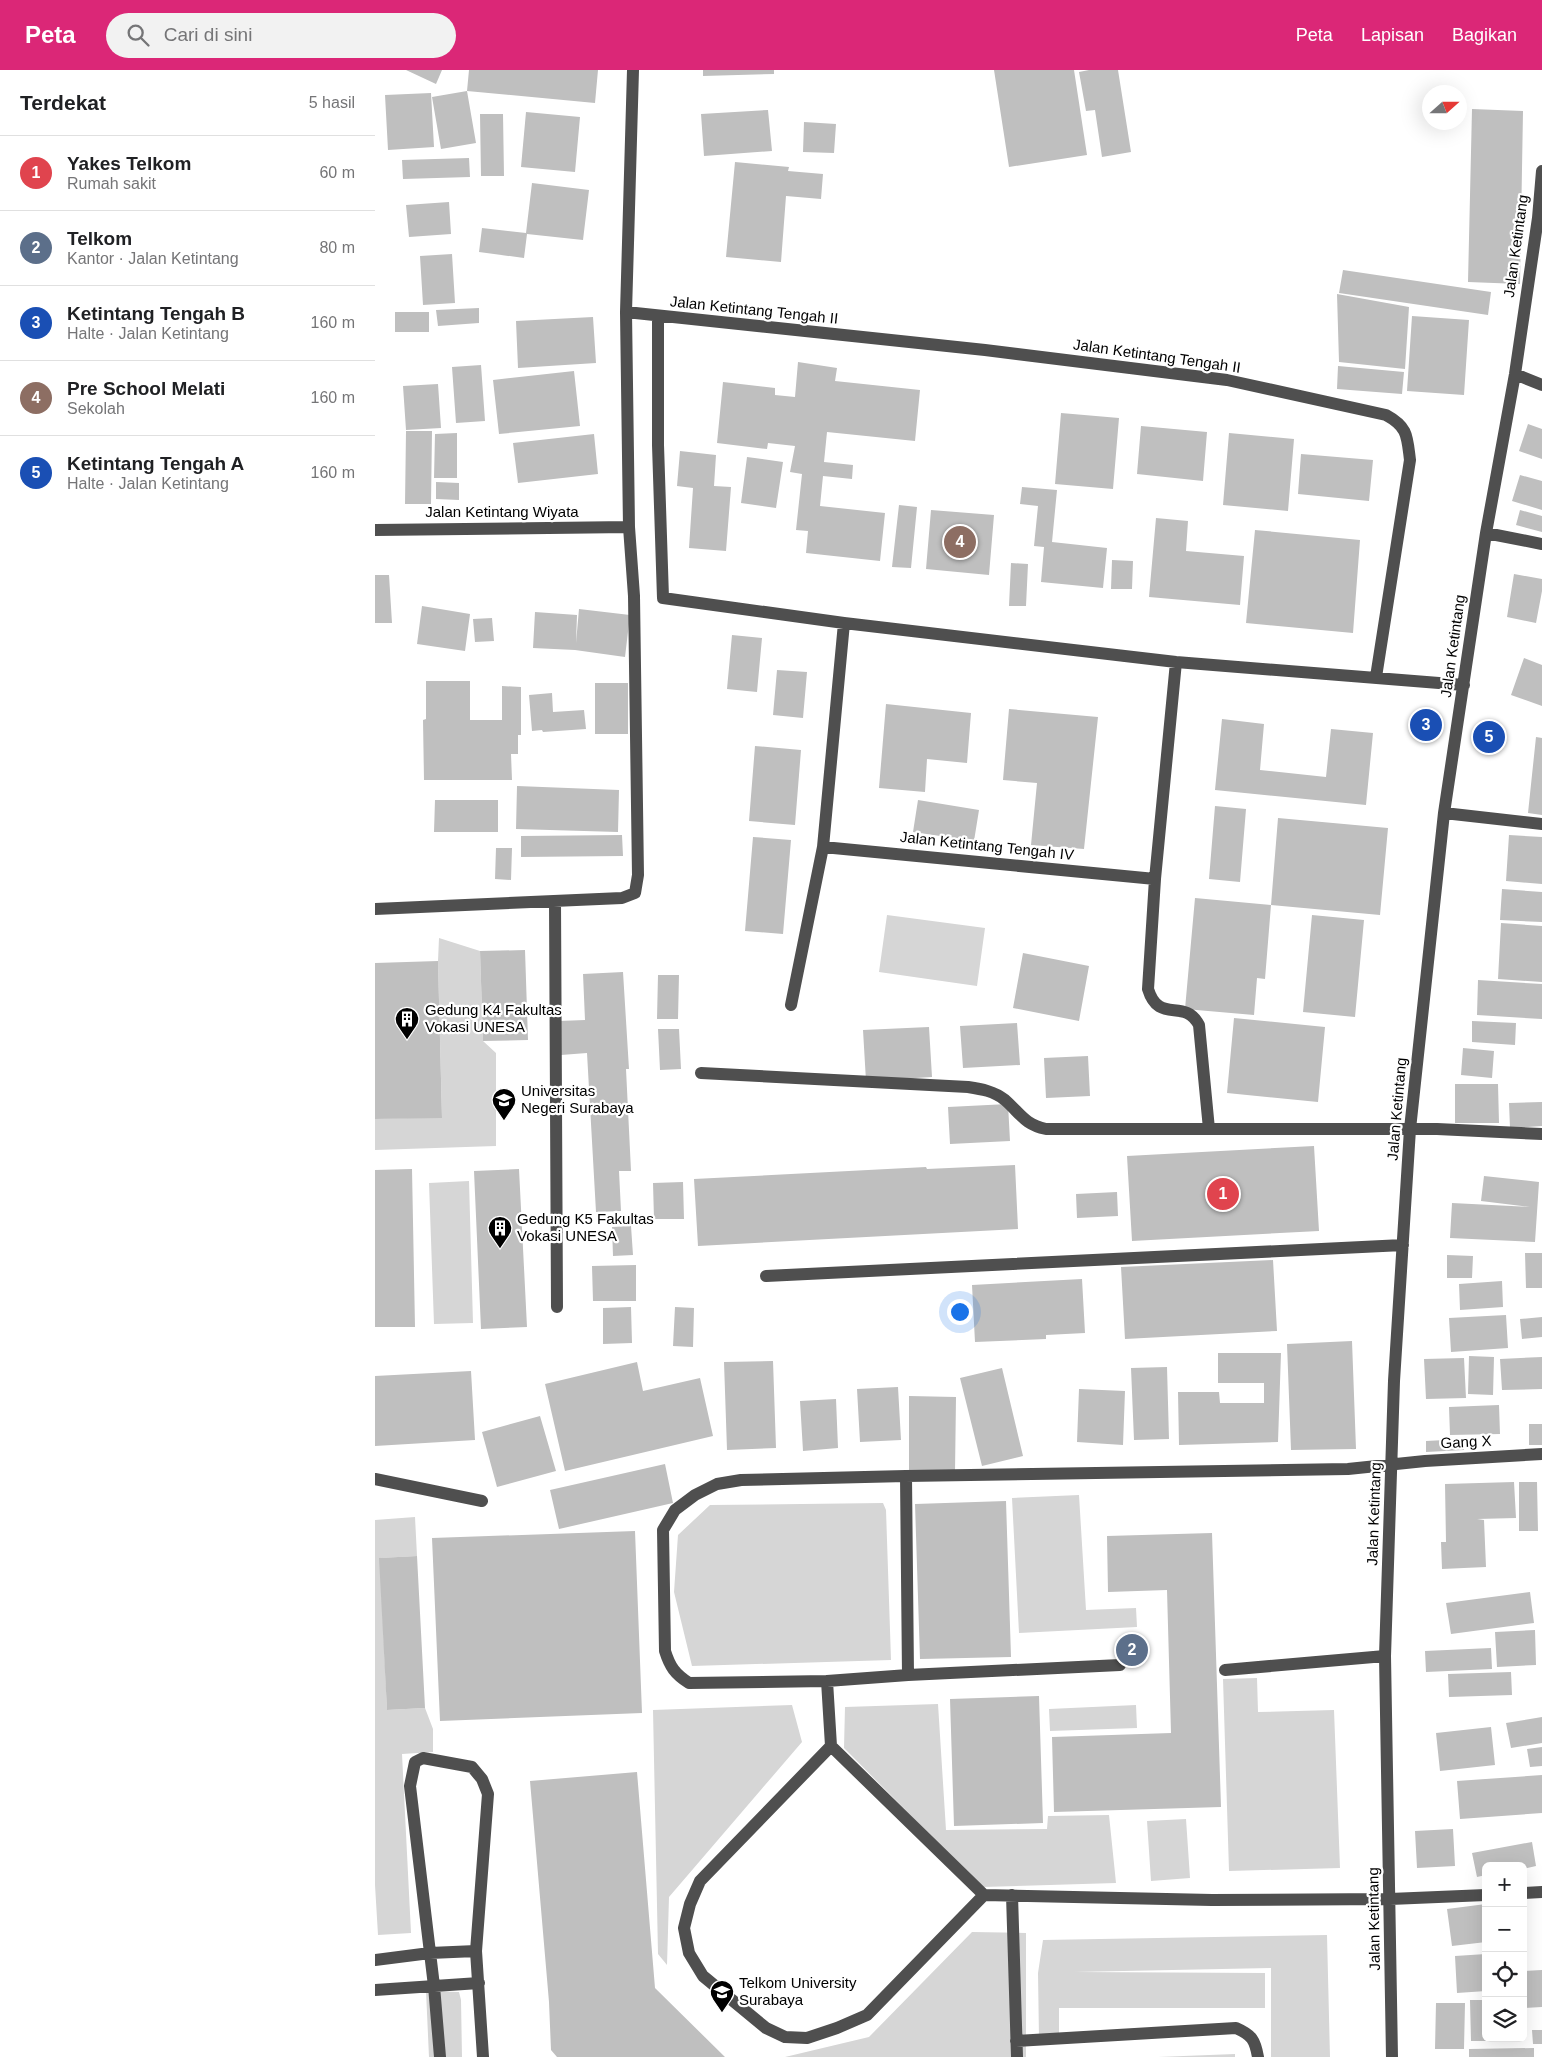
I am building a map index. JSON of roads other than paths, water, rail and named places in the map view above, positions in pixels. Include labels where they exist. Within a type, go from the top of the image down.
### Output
[{"type":"street","points":[[375,909],[622,898],[635,893],[638,875],[634,596],[629,528],[625,312],[633,70]]},
{"type":"street","name":"Jalan Ketintang","points":[[1392,2057],[1385,1656],[1395,1381],[1410,1129],[1444,813],[1486,533],[1515,374],[1542,171]]},
{"type":"street","points":[[625,312],[658,316]]},
{"type":"street","name":"Jalan Ketintang Tengah II","points":[[1376,677],[1410,460],[1408,439],[1400,423],[1386,415],[1227,380],[985,350],[658,316],[658,446],[663,598],[844,623],[1176,662],[1464,685]]},
{"type":"street","points":[[1515,374],[1542,385]]},
{"type":"street","name":"Jalan Ketintang Wiyata","points":[[375,530],[629,528]]},
{"type":"street","points":[[1486,533],[1542,544]]},
{"type":"street","points":[[791,1005],[823,847],[844,623]]},
{"type":"street","points":[[1176,662],[1155,879],[1149,989],[1152,1001],[1161,1008],[1186,1012],[1194,1016],[1199,1024],[1209,1129]]},
{"type":"street","points":[[1444,813],[1542,824]]},
{"type":"street","name":"Jalan Ketintang Tengah IV","points":[[823,847],[1155,879]]},
{"type":"street","points":[[555,901],[557,1307]]},
{"type":"street","points":[[701,1073],[968,1087],[988,1090],[1004,1099],[1020,1117],[1032,1126],[1046,1129],[1437,1129],[1542,1134]]},
{"type":"street","points":[[766,1276],[1403,1244]]},
{"type":"street","name":"Gang X","points":[[1120,1665],[908,1675],[827,1681],[689,1682],[676,1675],[669,1664],[665,1651],[663,1530],[675,1510],[695,1495],[717,1484],[741,1480],[1348,1469],[1393,1464],[1542,1454]]},
{"type":"street","points":[[906,1476],[908,1675]]},
{"type":"street","points":[[375,1479],[482,1501]]},
{"type":"street","points":[[1225,1670],[1385,1656]]},
{"type":"street","points":[[827,1681],[831,1746],[984,1895],[1212,1900],[1390,1899],[1482,1895]]},
{"type":"street","points":[[831,1746],[700,1881],[684,1928],[689,1953],[703,1976],[766,2028],[785,2037],[807,2038],[867,2015],[984,1895]]},
{"type":"street","points":[[440,2057],[434,1986],[409,1786],[415,1762],[423,1758],[472,1767],[482,1779],[488,1794],[476,1951],[483,2057]]},
{"type":"street","points":[[1527,1893],[1542,1892]]},
{"type":"street","points":[[1012,1895],[1017,2057]]},
{"type":"street","points":[[375,1960],[429,1953],[476,1951]]},
{"type":"street","points":[[375,1990],[479,1983]]},
{"type":"street","points":[[1016,2041],[1236,2028],[1248,2033],[1256,2045],[1258,2057]]},
{"type":"place","name":"Pre School Melati","points":[[960,542]]},
{"type":"place","name":"Ketintang Tengah B","points":[[1426,725]]},
{"type":"place","name":"Ketintang Tengah A","points":[[1489,737]]},
{"type":"place","name":"Gedung K4 Fakultas Vokasi UNESA","points":[[407,1040]]},
{"type":"place","name":"Universitas Negeri Surabaya","points":[[504,1121]]},
{"type":"place","name":"Yakes Telkom","points":[[1223,1194]]},
{"type":"place","name":"Gedung K5 Fakultas Vokasi UNESA","points":[[500,1249]]},
{"type":"place","name":"Telkom","points":[[1132,1650]]},
{"type":"place","name":"Telkom University Surabaya","points":[[722,2013]]}]
